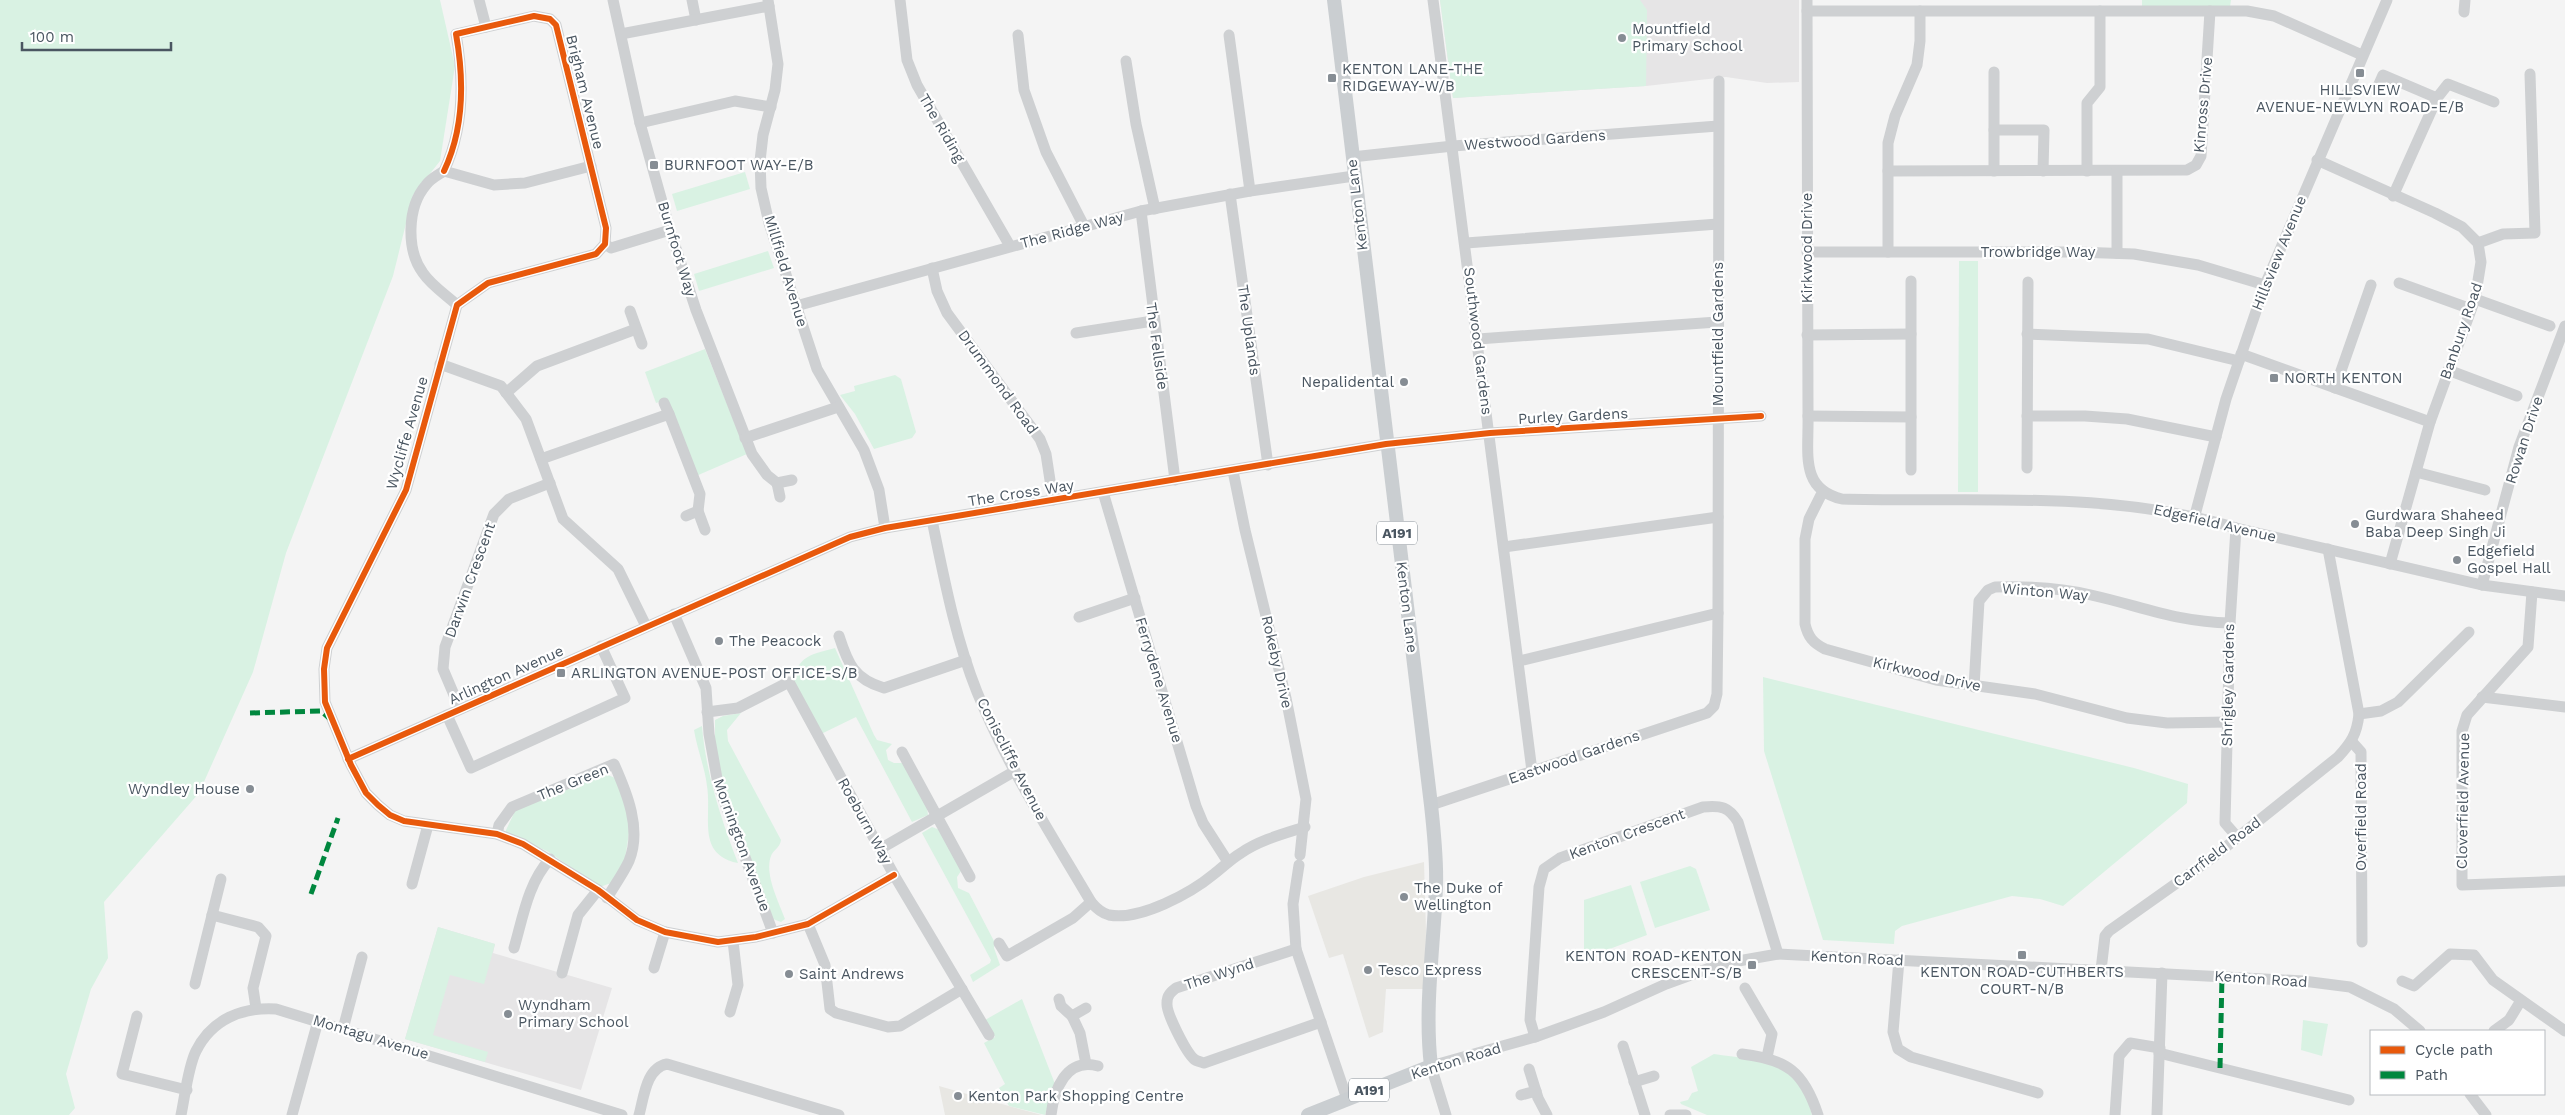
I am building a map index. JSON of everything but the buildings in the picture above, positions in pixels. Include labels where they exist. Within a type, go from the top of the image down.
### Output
[{"type":"main road","name":"Kenton Lane","points":[[1334,0],[1431,805],[1436,862],[1429,1032],[1431,1066]]},
{"type":"main road","name":"Kenton Road","points":[[1308,1115],[1431,1066]]},
{"type":"street","points":[[479,0],[486,27]]},
{"type":"street","name":"Burnfoot Way","points":[[613,0],[640,123],[670,230],[696,310],[752,454],[767,475],[777,483]]},
{"type":"street","points":[[692,0],[696,20]]},
{"type":"street","name":"The Riding","points":[[900,0],[907,60],[917,85],[1010,246]]},
{"type":"street","name":"Southwood Gardens","points":[[1433,0],[1466,243],[1532,771]]},
{"type":"street","name":"Hillsview Avenue","points":[[2195,515],[2240,358],[2265,286],[2317,160],[2387,0]]},
{"type":"street","points":[[2464,12],[2465,0]]},
{"type":"street","points":[[621,34],[696,20],[769,3]]},
{"type":"street","name":"Millfield Avenue","points":[[769,3],[778,64],[760,161],[761,188],[769,223],[817,369],[864,450],[879,490],[885,528]]},
{"type":"street","points":[[1806,6],[1920,11],[2095,8],[2262,12],[2362,55]]},
{"type":"street","name":"Kirkwood Drive","points":[[1806,6],[1807,335],[1810,477],[1816,487],[1826,494],[1809,519],[1805,539],[1804,624],[1808,636],[1814,643],[1825,649],[1936,680],[1974,687],[2035,694],[2127,718],[2167,722],[2228,722]]},
{"type":"street","points":[[2087,171],[2087,103],[2100,87],[2095,8]]},
{"type":"street","points":[[1888,252],[1890,131],[1916,65],[1920,40],[1920,11]]},
{"type":"street","name":"Kinross Drive","points":[[1888,171],[2187,170],[2196,165],[2201,156],[2210,11]]},
{"type":"street","name":"Brigham Avenue","points":[[444,171],[453,151],[460,113],[461,62],[456,34],[541,16],[550,19],[556,25],[606,228],[605,244]]},
{"type":"street","points":[[1229,34],[1250,191]]},
{"type":"street","points":[[1018,35],[1024,90],[1043,143],[1084,226]]},
{"type":"street","points":[[1126,61],[1136,124],[1155,209]]},
{"type":"street","points":[[1994,72],[1994,171]]},
{"type":"street","points":[[2317,160],[2462,227],[2478,243],[2503,234],[2536,233],[2530,74]]},
{"type":"street","points":[[2376,91],[2383,75],[2437,98]]},
{"type":"street","name":"Mountfield Gardens","points":[[1714,706],[1718,613],[1718,81]]},
{"type":"street","points":[[2393,196],[2437,98],[2448,84],[2494,102]]},
{"type":"street","points":[[640,123],[735,101],[771,107]]},
{"type":"street","name":"Westwood Gardens","points":[[1352,157],[1453,146],[1718,126]]},
{"type":"street","points":[[1994,130],[2044,130],[2043,171]]},
{"type":"street","points":[[590,166],[525,183],[494,185],[444,171],[425,185],[412,222],[412,249],[422,273],[457,304],[488,283],[596,254],[605,244],[611,248],[670,230]]},
{"type":"street","points":[[2117,171],[2117,253]]},
{"type":"street","name":"The Ridge Way","points":[[796,306],[1140,212],[1230,194],[1354,176]]},
{"type":"street","name":"The Uplands","points":[[1230,194],[1268,465]]},
{"type":"street","name":"The Fellside","points":[[1140,212],[1175,480]]},
{"type":"street","points":[[1466,243],[1718,224]]},
{"type":"street","name":"Banbury Road","points":[[2390,564],[2430,422],[2473,304],[2481,262],[2478,243]]},
{"type":"street","name":"Trowbridge Way","points":[[1807,252],[2134,254],[2198,265],[2265,286]]},
{"type":"street","name":"Drummond Road","points":[[932,268],[936,291],[948,313],[1040,438],[1046,454],[1053,500]]},
{"type":"street","points":[[1911,281],[1911,470]]},
{"type":"street","points":[[2027,468],[2028,282]]},
{"type":"street","points":[[2399,283],[2550,326]]},
{"type":"street","points":[[2335,388],[2371,285]]},
{"type":"street","name":"Wycliffe Avenue","points":[[457,304],[406,490],[327,648],[324,669],[325,702],[348,759],[366,793],[390,815],[404,821],[497,834],[550,859],[637,920],[665,932],[699,940],[733,941],[808,924],[894,875]]},
{"type":"street","points":[[630,311],[642,344]]},
{"type":"street","points":[[1076,333],[1153,321]]},
{"type":"street","points":[[1478,339],[1717,322]]},
{"type":"street","name":"Rowan Drive","points":[[2482,585],[2519,447],[2565,326]]},
{"type":"street","points":[[506,392],[537,366],[636,330]]},
{"type":"street","points":[[1807,335],[1911,334]]},
{"type":"street","points":[[2028,334],[2148,338],[2240,358],[2335,388],[2430,422]]},
{"type":"street","points":[[440,364],[501,386],[506,392],[526,419],[563,519],[618,569],[646,626]]},
{"type":"street","points":[[2448,370],[2516,396]]},
{"type":"street","points":[[664,403],[700,494],[698,511],[705,530]]},
{"type":"street","points":[[745,438],[838,408]]},
{"type":"street","points":[[541,459],[669,414]]},
{"type":"street","name":"Purley Gardens","points":[[1386,444],[1490,433],[1761,416]]},
{"type":"street","points":[[1808,416],[1911,417]]},
{"type":"street","points":[[2027,416],[2084,416],[2128,419],[2216,437]]},
{"type":"street","name":"The Cross Way","points":[[674,614],[850,537],[885,528],[1386,444]]},
{"type":"street","name":"Rokeby Drive","points":[[1233,470],[1245,530],[1288,707],[1306,799],[1305,827],[1293,904],[1296,949],[1347,1099]]},
{"type":"street","points":[[2416,472],[2485,490]]},
{"type":"street","points":[[780,497],[777,483],[792,480]]},
{"type":"street","name":"Darwin Crescent","points":[[460,709],[443,669],[445,647],[494,514],[509,499],[550,483]]},
{"type":"street","name":"Ferrydene Avenue","points":[[1103,492],[1196,806],[1203,823],[1228,862]]},
{"type":"street","name":"Edgefield Avenue","points":[[1826,494],[1862,499],[2076,501],[2139,506],[2195,515],[2236,528],[2482,585],[2565,596]]},
{"type":"street","points":[[686,516],[698,511]]},
{"type":"street","points":[[1504,546],[1718,518]]},
{"type":"street","name":"Coniscliffe Avenue","points":[[932,520],[948,594],[966,660],[994,731],[1091,902]]},
{"type":"street","name":"Shrigley Gardens","points":[[2236,528],[2230,623],[2225,822],[2238,838]]},
{"type":"street","name":"Overfield Road","points":[[2328,549],[2359,714],[2358,728],[2352,742],[2361,752],[2362,942]]},
{"type":"street","name":"Winton Way","points":[[1974,687],[1979,601],[1988,590],[1995,587],[2066,590],[2092,595],[2165,616],[2201,622],[2230,623]]},
{"type":"street","name":"Cloverfield Avenue","points":[[2532,592],[2528,647],[2467,715],[2462,731],[2462,885],[2565,881]]},
{"type":"street","points":[[1079,617],[1135,598]]},
{"type":"street","points":[[1519,661],[1718,613]]},
{"type":"street","name":"Arlington Avenue","points":[[348,759],[674,614]]},
{"type":"street","name":"Mornington Avenue","points":[[674,614],[706,688],[707,712],[718,784],[773,933]]},
{"type":"street","points":[[2359,714],[2381,711],[2398,702],[2469,632]]},
{"type":"street","points":[[839,636],[846,657],[854,671],[867,681],[884,688],[966,660]]},
{"type":"street","points":[[447,715],[470,768],[480,764],[625,698],[601,646]]},
{"type":"street","name":"Roeburn Way","points":[[707,712],[738,708],[789,682],[894,875],[989,1035]]},
{"type":"street","points":[[2482,697],[2565,707]]},
{"type":"street","name":"Eastwood Gardens","points":[[1431,805],[1707,712],[1714,706]]},
{"type":"street","name":"Carrfield Road","points":[[2101,970],[2105,936],[2238,838],[2338,757],[2352,742]]},
{"type":"street","points":[[902,752],[970,877]]},
{"type":"street","name":"The Green","points":[[497,834],[499,825],[512,807],[614,764],[627,794],[633,818],[633,838],[630,859],[602,894]]},
{"type":"street","points":[[880,849],[1015,771]]},
{"type":"street","name":"Kenton Crescent","points":[[1535,1037],[1530,1020],[1538,887],[1544,869],[1560,858],[1704,807],[1719,805],[1731,811],[1738,822],[1778,954]]},
{"type":"street","points":[[412,884],[428,825]]},
{"type":"street","points":[[999,943],[1007,956],[1073,918],[1091,902],[1108,915],[1122,916],[1136,913],[1177,898],[1215,874],[1228,862],[1266,840],[1305,827]]},
{"type":"street","points":[[514,948],[530,890],[542,868],[550,859]]},
{"type":"street","points":[[193,978],[212,915],[217,885]]},
{"type":"street","points":[[562,973],[578,915],[602,894]]},
{"type":"street","points":[[212,915],[258,927],[266,936],[253,988],[256,1008]]},
{"type":"street","points":[[808,924],[825,965],[830,1009],[836,1014],[888,1027],[900,1026],[962,989]]},
{"type":"street","points":[[654,968],[665,932]]},
{"type":"street","points":[[730,1012],[738,986],[733,941]]},
{"type":"street","name":"The Wynd","points":[[1296,949],[1176,988],[1169,994],[1166,1004],[1168,1014],[1194,1060],[1204,1063],[1321,1022]]},
{"type":"street","name":"Kenton Road","points":[[1431,1066],[1535,1037],[1604,1012],[1666,984],[1721,964],[1778,954],[2303,981],[2350,987],[2394,1009],[2419,1030]]},
{"type":"street","points":[[2402,981],[2414,986],[2450,954],[2474,955],[2493,980],[2520,1002],[2563,1027]]},
{"type":"street","points":[[343,1029],[362,957]]},
{"type":"street","points":[[1899,960],[1894,1032],[1898,1050],[1903,1054],[2038,1093]]},
{"type":"street","points":[[2157,1115],[2162,973]]},
{"type":"street","points":[[1745,988],[1772,1034],[1767,1057]]},
{"type":"street","points":[[1051,1115],[1055,1092],[1063,1077],[1069,1071],[1092,1065],[1072,1016],[1061,1006],[1059,999]]},
{"type":"street","points":[[2495,1030],[2509,1020],[2520,1002]]},
{"type":"street","name":"Montagu Avenue","points":[[181,1115],[195,1052],[206,1034],[220,1021],[256,1008],[276,1009],[318,1021],[622,1115]]},
{"type":"street","points":[[1072,1016],[1086,1008]]},
{"type":"street","points":[[137,1016],[122,1074],[187,1090]]},
{"type":"street","points":[[292,1115],[318,1021]]},
{"type":"street","points":[[2115,1115],[2119,1056],[2130,1043],[2349,1100]]},
{"type":"street","points":[[1623,1046],[1644,1115]]},
{"type":"street","points":[[1742,1054],[1767,1057],[1792,1068],[1810,1091],[1818,1115]]},
{"type":"street","points":[[639,1115],[651,1073],[658,1067],[667,1064],[838,1115]]},
{"type":"street","points":[[1431,1066],[1446,1115]]},
{"type":"street","points":[[1529,1069],[1547,1115]]},
{"type":"street","points":[[1634,1082],[1654,1076]]},
{"type":"street","points":[[1521,1095],[1536,1091]]},
{"type":"street","points":[[2471,1095],[2486,1115]]},
{"type":"street","points":[[1670,1115],[1686,1115]]},
{"type":"shaded area","name":"Mountfield Primary School","points":[[1440,0],[1799,0],[1799,82],[1767,83],[1726,77],[1646,86],[1453,98]]},
{"type":"shaded area","points":[[1424,862],[1425,989],[1386,989],[1383,1032],[1369,1038],[1343,954],[1329,958],[1308,896],[1364,877]]},
{"type":"shaded area","name":"Wyndham Primary School","points":[[438,927],[495,944],[493,953],[612,988],[581,1090],[405,1039]]},
{"type":"shaded area","name":"Kenton Park Shopping Centre","points":[[939,1086],[1009,1106],[1042,1115],[945,1115]]},
{"type":"green space","points":[[0,0],[440,0],[455,66],[440,161],[413,195],[393,276],[286,553],[253,672],[199,793],[104,902],[108,958],[91,989],[66,1074],[75,1108],[69,1115],[0,1115]]},
{"type":"green space","points":[[1440,0],[1640,0],[1647,10],[1646,86],[1453,98]]},
{"type":"green space","points":[[2142,0],[2231,0],[2230,7],[2142,8]]},
{"type":"green space","points":[[745,172],[750,189],[677,211],[672,194]]},
{"type":"green space","points":[[768,251],[774,268],[699,291],[694,274]]},
{"type":"green space","points":[[1959,261],[1978,261],[1978,492],[1958,492]]},
{"type":"green space","points":[[705,349],[747,454],[696,476],[666,400],[656,403],[645,372]]},
{"type":"green space","points":[[895,375],[901,379],[916,432],[912,438],[874,449],[855,414],[840,395],[855,391],[854,386]]},
{"type":"green space","points":[[835,648],[874,735],[877,740],[892,744],[886,750],[888,760],[894,763],[904,763],[927,807],[928,815],[912,822],[856,717],[819,735],[792,680],[795,671],[803,660],[813,654]]},
{"type":"green space","points":[[1763,677],[2134,768],[2188,784],[2187,803],[2063,906],[2040,899],[2012,896],[1902,926],[1895,931],[1894,944],[1823,940],[1764,751]]},
{"type":"green space","points":[[741,713],[727,730],[728,741],[781,840],[772,854],[769,871],[773,888],[785,919],[781,922],[773,919],[722,779],[715,751],[715,720],[723,716]]},
{"type":"green space","points":[[702,726],[715,796],[738,863],[716,852],[711,843],[706,779],[694,730]]},
{"type":"green space","points":[[601,772],[615,778],[621,789],[628,817],[629,833],[625,859],[611,883],[600,887],[547,851],[506,834],[506,830],[517,807]]},
{"type":"green space","points":[[932,827],[940,830],[961,871],[957,877],[958,888],[969,893],[995,943],[994,948],[1000,965],[973,982],[970,975],[990,963],[991,960],[922,833]]},
{"type":"green space","points":[[1690,866],[1696,869],[1710,910],[1655,928],[1640,882]]},
{"type":"green space","points":[[1631,885],[1647,935],[1588,957],[1584,954],[1584,900]]},
{"type":"green space","points":[[438,927],[495,944],[484,984],[450,975],[433,1035],[488,1052],[485,1062],[405,1039]]},
{"type":"green space","points":[[1022,999],[1055,1084],[1045,1115],[1009,1106],[999,1088],[1005,1084],[984,1043],[995,1037],[985,1020]]},
{"type":"green space","points":[[2303,1020],[2328,1024],[2322,1056],[2301,1050]]},
{"type":"green space","points":[[1714,1054],[1766,1063],[1788,1073],[1798,1081],[1805,1092],[1812,1115],[1707,1115],[1681,1104],[1680,1102],[1688,1100],[1692,1093],[1698,1091],[1691,1067]]},
{"type":"marked path","points":[[250,713],[321,711],[330,719]]},
{"type":"marked path","points":[[311,894],[338,818]]},
{"type":"marked path","points":[[2220,1068],[2222,976]]},
{"type":"cycle path","points":[[444,171],[451,155],[459,121],[461,86],[456,34],[534,16],[550,19],[556,25],[606,228],[605,244],[596,254],[488,283],[457,305],[406,490],[327,648],[324,669],[325,702],[351,765],[366,793],[390,815],[404,821],[497,834],[523,844],[598,890],[637,920],[665,932],[718,942],[756,937],[808,924],[894,875]]},
{"type":"cycle path","points":[[348,759],[850,537],[885,528],[1386,444],[1490,433],[1761,416]]},
{"type":"place","name":"Mountfield Primary School","points":[[1622,38]]},
{"type":"place","name":"HILLSVIEW AVENUE-NEWLYN ROAD-E/B","points":[[2360,73]]},
{"type":"place","name":"KENTON LANE-THE RIDGEWAY-W/B","points":[[1332,78]]},
{"type":"place","name":"BURNFOOT WAY-E/B","points":[[654,165]]},
{"type":"place","name":"NORTH KENTON","points":[[2274,378]]},
{"type":"place","name":"Nepalidental","points":[[1404,382]]},
{"type":"place","name":"Gurdwara Shaheed Baba Deep Singh Ji","points":[[2355,524]]},
{"type":"place","name":"Edgefield Gospel Hall","points":[[2457,560]]},
{"type":"place","name":"The Peacock","points":[[719,641]]},
{"type":"place","name":"ARLINGTON AVENUE-POST OFFICE-S/B","points":[[561,673]]},
{"type":"place","name":"Wyndley House","points":[[250,789]]},
{"type":"place","name":"The Duke of Wellington","points":[[1404,897]]},
{"type":"place","name":"KENTON ROAD-CUTHBERTS COURT-N/B","points":[[2022,955]]},
{"type":"place","name":"KENTON ROAD-KENTON CRESCENT-S/B","points":[[1752,965]]},
{"type":"place","name":"Tesco Express","points":[[1368,970]]},
{"type":"place","name":"Saint Andrews","points":[[789,974]]},
{"type":"place","name":"Wyndham Primary School","points":[[508,1014]]},
{"type":"place","name":"Kenton Park Shopping Centre","points":[[958,1096]]}]
